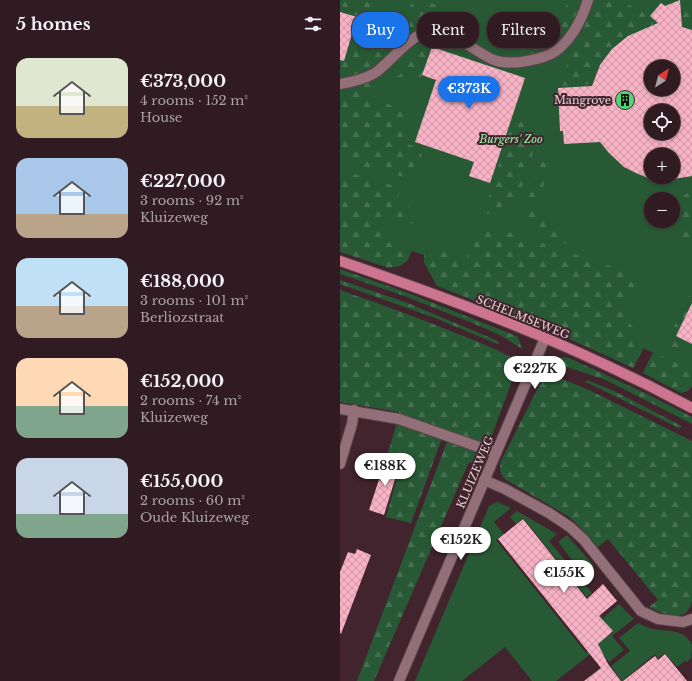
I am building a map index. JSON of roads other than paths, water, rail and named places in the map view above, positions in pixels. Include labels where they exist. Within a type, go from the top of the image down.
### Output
[{"type":"main road","name":"SCHELMSEWEG","points":[[340,260],[545,338],[607,365],[692,408]]},
{"type":"street","points":[[340,84],[364,78],[374,73],[409,42],[426,32],[439,32],[452,36],[494,60],[509,63],[541,58],[555,52],[570,36],[580,20],[588,0]]},
{"type":"street","name":"KLUIZEWEG","points":[[399,681],[545,338]]},
{"type":"street","points":[[340,408],[399,419],[496,453]]},
{"type":"street","points":[[340,464],[352,424],[354,410]]},
{"type":"street","points":[[484,480],[505,489],[549,513],[570,527],[584,540],[641,611],[658,619],[683,622],[692,619]]},
{"type":"place","name":"Mangrove","points":[[625,100]]},
{"type":"park label","name":"Burgers' Zoo","points":[[511,139]]}]
